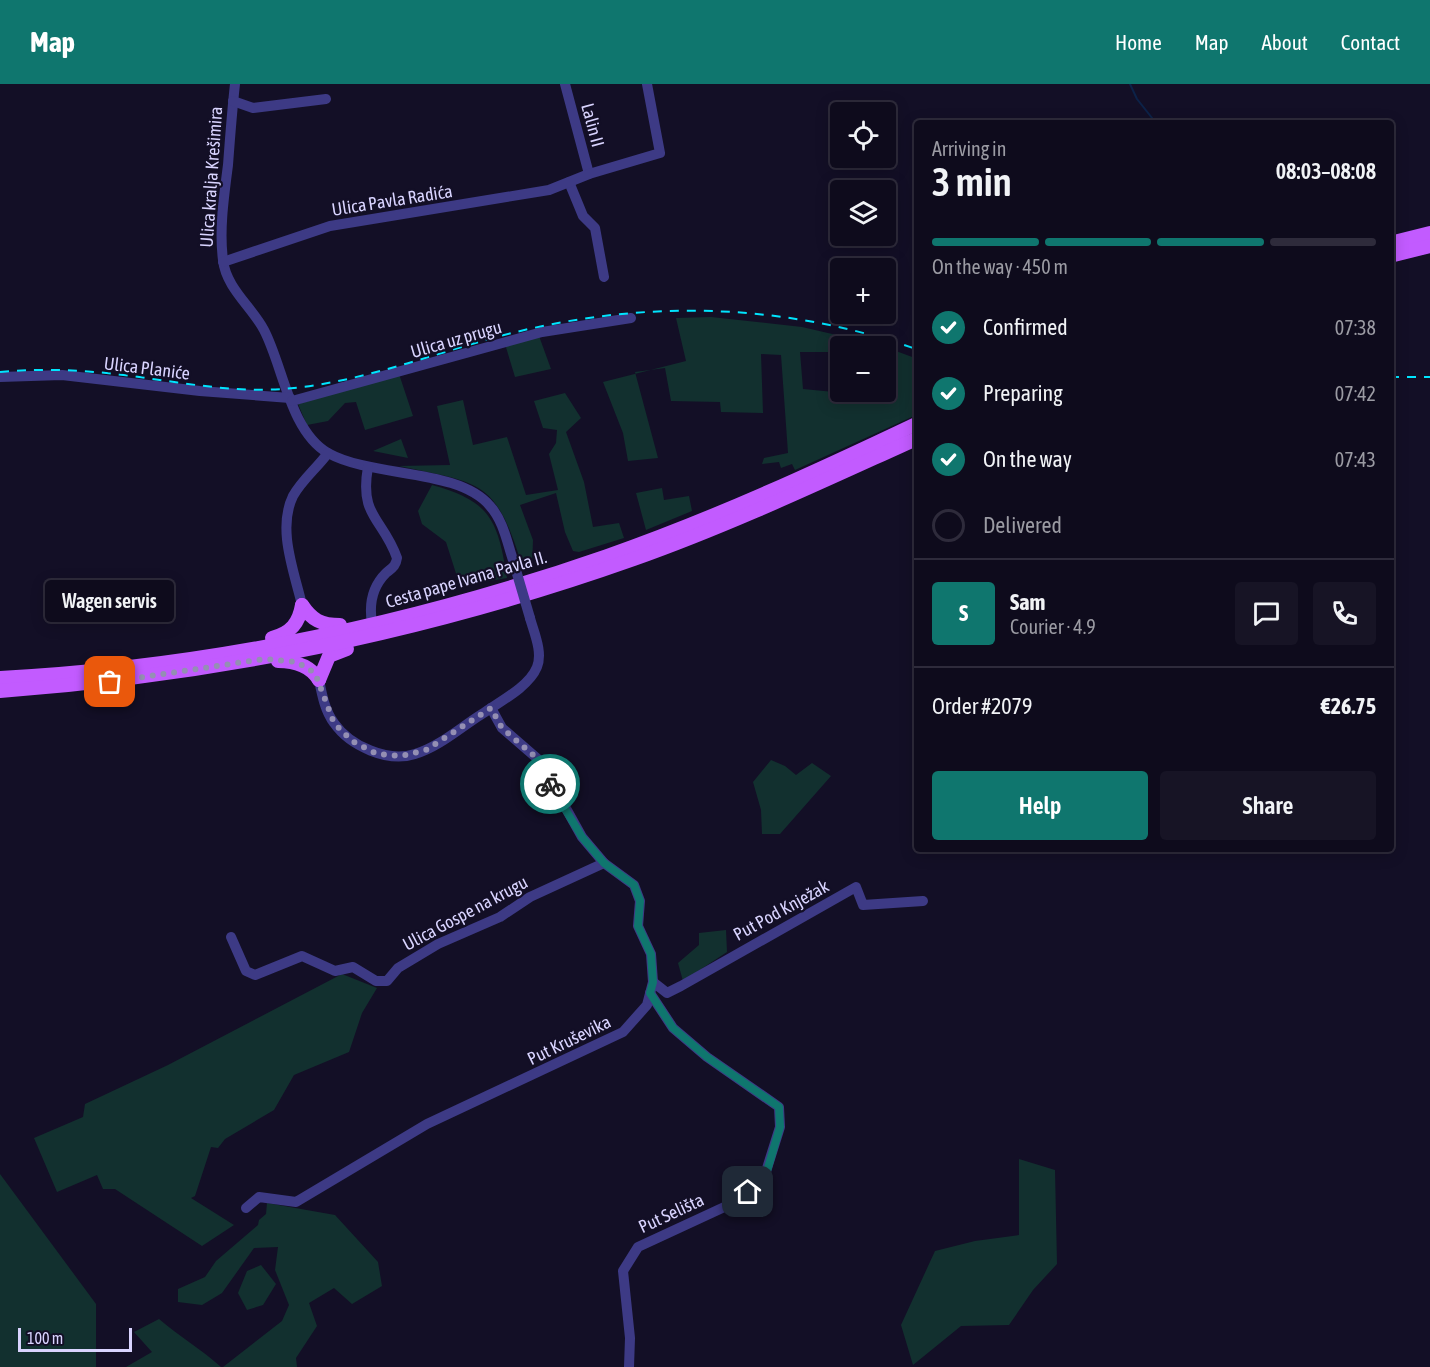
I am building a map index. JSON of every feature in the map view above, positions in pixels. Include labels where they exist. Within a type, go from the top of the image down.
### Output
[{"type":"main road","points":[[1394,242],[1430,233]]},
{"type":"main road","points":[[1394,255],[1430,246]]},
{"type":"main road","name":"Cesta pape Ivana Pavla II.","points":[[0,692],[128,680],[259,653],[493,592],[607,556],[744,502],[914,425]]},
{"type":"main road","name":"Cesta pape Ivana Pavla II.","points":[[0,678],[259,653],[365,638],[501,603],[635,559],[786,498],[914,440]]},
{"type":"main road","points":[[302,604],[300,616],[292,629],[267,639],[259,653],[297,662],[310,669],[319,680],[329,656],[358,644],[365,638]]},
{"type":"main road","points":[[302,604],[308,614],[321,624],[354,628]]},
{"type":"street","name":"Ulica kralja Krešimira","points":[[233,84],[223,207],[223,262],[231,283],[264,330],[291,400],[306,430],[328,453],[368,467],[445,482],[474,492],[497,516],[513,560],[539,651],[538,666],[530,679],[491,708]]},
{"type":"street","name":"Lalin II","points":[[565,84],[589,174]]},
{"type":"street","name":"Ulica Pavla Radića","points":[[223,262],[330,226],[549,190],[589,174],[660,153],[647,84]]},
{"type":"street","points":[[232,101],[253,108],[326,99]]},
{"type":"street","points":[[568,182],[584,216],[595,228],[604,277]]},
{"type":"street","name":"Ulica uz prugu","points":[[291,400],[542,332],[632,318]]},
{"type":"street","name":"Ulica Planiće","points":[[0,377],[62,375],[291,400]]},
{"type":"street","points":[[302,604],[286,534],[286,519],[293,496],[300,485],[328,453]]},
{"type":"street","points":[[368,467],[365,486],[369,508],[397,558],[395,565],[384,575],[374,593],[370,612],[372,623]]},
{"type":"street","points":[[319,680],[323,699],[334,723],[352,741],[377,754],[407,756],[426,750],[491,708]]},
{"type":"street","name":"Put Kruševika","points":[[246,1208],[259,1197],[296,1202],[427,1124],[623,1032],[647,1005],[653,982],[651,954],[638,926],[640,901],[634,885],[604,863],[582,837],[539,760],[502,728],[491,708]]},
{"type":"street","name":"Ulica Gospe na krugu","points":[[231,938],[246,971],[255,975],[302,956],[335,971],[353,967],[376,981],[387,981],[398,968],[438,944],[500,917],[530,897],[604,863]]},
{"type":"street","name":"Put Pod Knježak","points":[[653,982],[667,993],[856,887],[862,905],[923,901]]},
{"type":"street","name":"Put Selišta","points":[[629,1367],[630,1338],[623,1271],[638,1247],[733,1203],[764,1181],[780,1127],[779,1107],[707,1057],[673,1028],[650,993]]},
{"type":"green space","points":[[711,317],[802,327],[841,336],[830,336],[830,352],[800,352],[803,389],[830,392],[830,402],[896,402],[896,351],[914,358],[914,416],[795,470],[792,464],[781,468],[779,462],[762,464],[764,458],[788,453],[781,355],[761,354],[763,413],[721,412],[720,402],[671,401],[665,368],[651,370],[686,361],[676,318]]},
{"type":"green space","points":[[539,336],[551,369],[515,377],[505,344]]},
{"type":"green space","points":[[399,374],[413,416],[365,430],[356,402],[345,403],[328,421],[307,425],[298,404]]},
{"type":"green space","points":[[635,374],[658,458],[628,461],[623,433],[603,382]]},
{"type":"green space","points":[[565,393],[581,418],[566,432],[584,482],[593,527],[619,523],[624,538],[579,552],[573,551],[565,532],[556,493],[520,505],[533,540],[532,568],[527,569],[522,565],[503,516],[482,490],[449,477],[399,466],[450,465],[437,406],[463,400],[473,445],[507,437],[526,495],[558,490],[549,454],[556,443],[557,430],[543,428],[534,401]]},
{"type":"green space","points":[[401,439],[408,458],[373,451]]},
{"type":"green space","points":[[432,485],[467,498],[488,516],[500,542],[507,578],[460,586],[446,542],[422,524],[418,511]]},
{"type":"green space","points":[[662,488],[664,500],[689,496],[692,511],[646,530],[636,493]]},
{"type":"green space","points":[[771,760],[785,766],[796,775],[812,763],[831,776],[780,834],[762,834],[761,810],[753,782]]},
{"type":"green space","points":[[726,930],[727,952],[683,981],[678,963],[699,945],[699,933]]},
{"type":"green space","points":[[342,974],[377,988],[362,1013],[349,1052],[294,1075],[274,1110],[225,1139],[218,1148],[211,1147],[195,1196],[191,1198],[234,1225],[202,1246],[115,1189],[103,1189],[97,1175],[57,1192],[34,1138],[83,1117],[85,1104],[168,1065]]},
{"type":"green space","points":[[1019,1159],[1055,1170],[1057,1264],[1033,1290],[1009,1325],[961,1326],[913,1365],[901,1325],[935,1251],[975,1241],[1019,1235]]},
{"type":"green space","points":[[0,1174],[96,1304],[96,1367],[0,1367]]},
{"type":"green space","points":[[267,1203],[335,1215],[378,1262],[382,1286],[352,1304],[334,1288],[309,1303],[317,1326],[296,1358],[297,1367],[223,1367],[282,1321],[289,1305],[275,1270],[278,1247],[254,1248],[222,1293],[202,1305],[178,1302],[178,1289],[205,1277],[216,1261],[258,1225],[259,1220],[266,1214]]},
{"type":"green space","points":[[261,1265],[276,1284],[263,1305],[247,1310],[238,1293],[247,1271]]},
{"type":"green space","points":[[159,1319],[221,1367],[126,1367],[152,1352],[134,1332]]},
{"type":"waterway","points":[[1130,84],[1137,99],[1154,120]]},
{"type":"railway","points":[[0,372],[82,371],[232,389],[294,388],[369,374],[546,325],[652,312],[706,311],[759,314],[864,333],[914,348]]},
{"type":"railway","points":[[1394,377],[1430,377]]},
{"type":"way so far","points":[[110,682],[264,659],[297,662],[315,673],[334,723],[352,741],[377,754],[401,756],[413,755],[426,750],[491,708],[502,728],[539,760],[550,784]]},
{"type":"place","name":"Wagen servis","points":[[110,682]]},
{"type":"route","points":[[550,784],[582,837],[604,863],[634,885],[640,901],[638,926],[651,954],[653,982],[650,993],[673,1028],[707,1057],[779,1107],[780,1127],[764,1181],[748,1192]]}]
